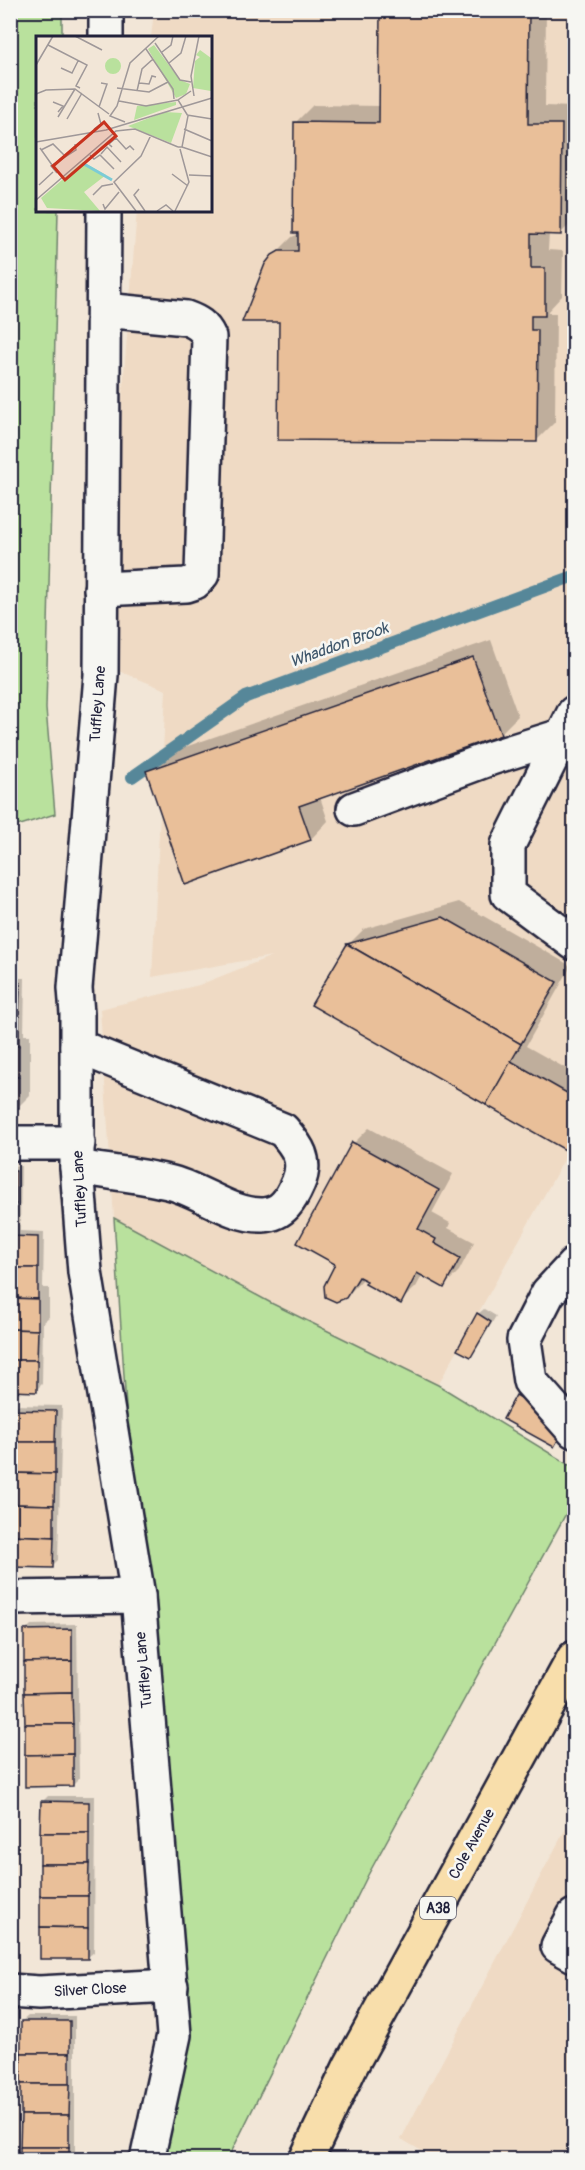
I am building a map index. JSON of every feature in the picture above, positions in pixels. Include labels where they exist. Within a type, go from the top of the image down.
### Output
[{"type":"highway","name":"Cole Avenue","points":[[306,2160],[350,2067],[574,1658]]},
{"type":"street","points":[[106,10],[106,36]]},
{"type":"street","name":"Tuffley Lane","points":[[104,212],[101,675],[75,988],[77,1155],[86,1272],[138,1596],[171,1986],[174,2035],[147,2160]]},
{"type":"street","points":[[101,589],[186,585],[195,582],[202,574],[208,338],[201,326],[186,318],[104,310]]},
{"type":"street","points":[[354,809],[491,758],[571,734]]},
{"type":"street","points":[[571,734],[508,844],[508,894],[574,943]]},
{"type":"street","points":[[10,1143],[77,1155],[170,1182],[244,1212],[264,1215],[280,1211],[290,1201],[300,1180],[302,1163],[298,1147],[283,1130],[77,1046]]},
{"type":"street","points":[[574,1265],[548,1293],[524,1340],[530,1381],[574,1431]]},
{"type":"street","points":[[10,1598],[138,1596]]},
{"type":"street","points":[[574,1916],[558,1946],[574,1955]]},
{"type":"street","name":"Silver Close","points":[[10,1991],[39,1993],[171,1986]]},
{"type":"shaded area","points":[[154,11],[574,11],[574,1163],[565,1158],[438,1385],[273,1304],[114,1218],[100,1009],[199,985],[272,956],[152,977],[166,690],[101,664],[137,212],[212,212],[212,36],[151,36]]},
{"type":"shaded area","points":[[574,1813],[574,2159],[436,2159],[401,2139]]},
{"type":"green space","points":[[10,11],[62,11],[62,36],[36,36],[36,212],[58,212],[46,709],[55,814],[11,828]]},
{"type":"green space","points":[[114,1218],[273,1304],[438,1385],[574,1468],[574,1499],[368,1875],[228,2159],[138,2159],[174,2035],[138,1596]]},
{"type":"building","points":[[380,10],[529,10],[528,124],[562,124],[561,235],[531,234],[531,268],[545,268],[545,316],[531,316],[531,330],[538,330],[537,442],[278,440],[279,322],[242,322],[265,264],[272,255],[279,251],[298,251],[298,233],[293,233],[294,122],[379,123]]},
{"type":"building","points":[[473,657],[501,735],[299,806],[311,840],[185,885],[146,771]]},
{"type":"building","points":[[443,917],[557,982],[521,1044],[347,944]]},
{"type":"building","points":[[347,944],[521,1044],[486,1105],[311,1005]]},
{"type":"building","points":[[10,983],[20,983],[19,1015],[10,1015]]},
{"type":"building","points":[[10,1015],[19,1015],[19,1046],[10,1046]]},
{"type":"building","points":[[10,1046],[19,1046],[19,1077],[10,1077]]},
{"type":"building","points":[[511,1061],[574,1097],[574,1155],[486,1105]]},
{"type":"building","points":[[10,1077],[19,1077],[19,1108],[10,1108]]},
{"type":"building","points":[[352,1142],[439,1190],[418,1229],[436,1239],[434,1243],[460,1258],[444,1288],[417,1273],[401,1304],[365,1284],[367,1281],[359,1277],[346,1298],[336,1302],[325,1297],[324,1286],[335,1264],[297,1243]]},
{"type":"building","points":[[10,1171],[16,1171],[16,1204],[10,1204]]},
{"type":"building","points":[[10,1204],[16,1204],[15,1236],[10,1236]]},
{"type":"building","points":[[10,1236],[38,1237],[38,1268],[10,1268]]},
{"type":"building","points":[[10,1268],[38,1268],[38,1299],[10,1298]]},
{"type":"building","points":[[10,1298],[38,1299],[38,1330],[10,1329]]},
{"type":"building","points":[[477,1313],[491,1322],[471,1357],[457,1350]]},
{"type":"building","points":[[10,1329],[38,1330],[37,1360],[10,1360]]},
{"type":"building","points":[[10,1360],[37,1360],[37,1392],[10,1391]]},
{"type":"building","points":[[516,1395],[567,1424],[554,1447],[503,1419]]},
{"type":"building","points":[[10,1410],[56,1411],[55,1442],[10,1442]]},
{"type":"building","points":[[10,1442],[55,1442],[55,1474],[10,1473]]},
{"type":"building","points":[[10,1473],[55,1474],[54,1505],[10,1504]]},
{"type":"building","points":[[10,1504],[54,1505],[54,1537],[10,1535]]},
{"type":"building","points":[[10,1535],[54,1537],[53,1568],[10,1567]]},
{"type":"building","points":[[72,1629],[72,1661],[24,1662],[24,1630]]},
{"type":"building","points":[[72,1661],[72,1692],[24,1693],[24,1662]]},
{"type":"building","points":[[72,1692],[73,1724],[25,1724],[24,1693]]},
{"type":"building","points":[[25,1724],[73,1724],[73,1754],[25,1755]]},
{"type":"building","points":[[73,1754],[73,1786],[25,1787],[25,1755]]},
{"type":"building","points":[[41,1801],[89,1802],[89,1833],[40,1833]]},
{"type":"building","points":[[40,1833],[89,1833],[89,1864],[40,1864]]},
{"type":"building","points":[[40,1864],[89,1864],[88,1896],[40,1896]]},
{"type":"building","points":[[40,1896],[88,1896],[88,1928],[40,1927]]},
{"type":"building","points":[[40,1927],[88,1928],[88,1959],[40,1959]]},
{"type":"building","points":[[21,2021],[70,2021],[70,2053],[21,2053]]},
{"type":"building","points":[[21,2053],[70,2053],[70,2084],[21,2084]]},
{"type":"building","points":[[21,2084],[70,2084],[69,2115],[21,2115]]},
{"type":"building","points":[[21,2115],[69,2115],[69,2147],[20,2147]]},
{"type":"building","points":[[20,2147],[69,2147],[69,2160],[20,2160]]},
{"type":"waterway","name":"Whaddon Brook","points":[[132,777],[246,697],[574,576]]}]
